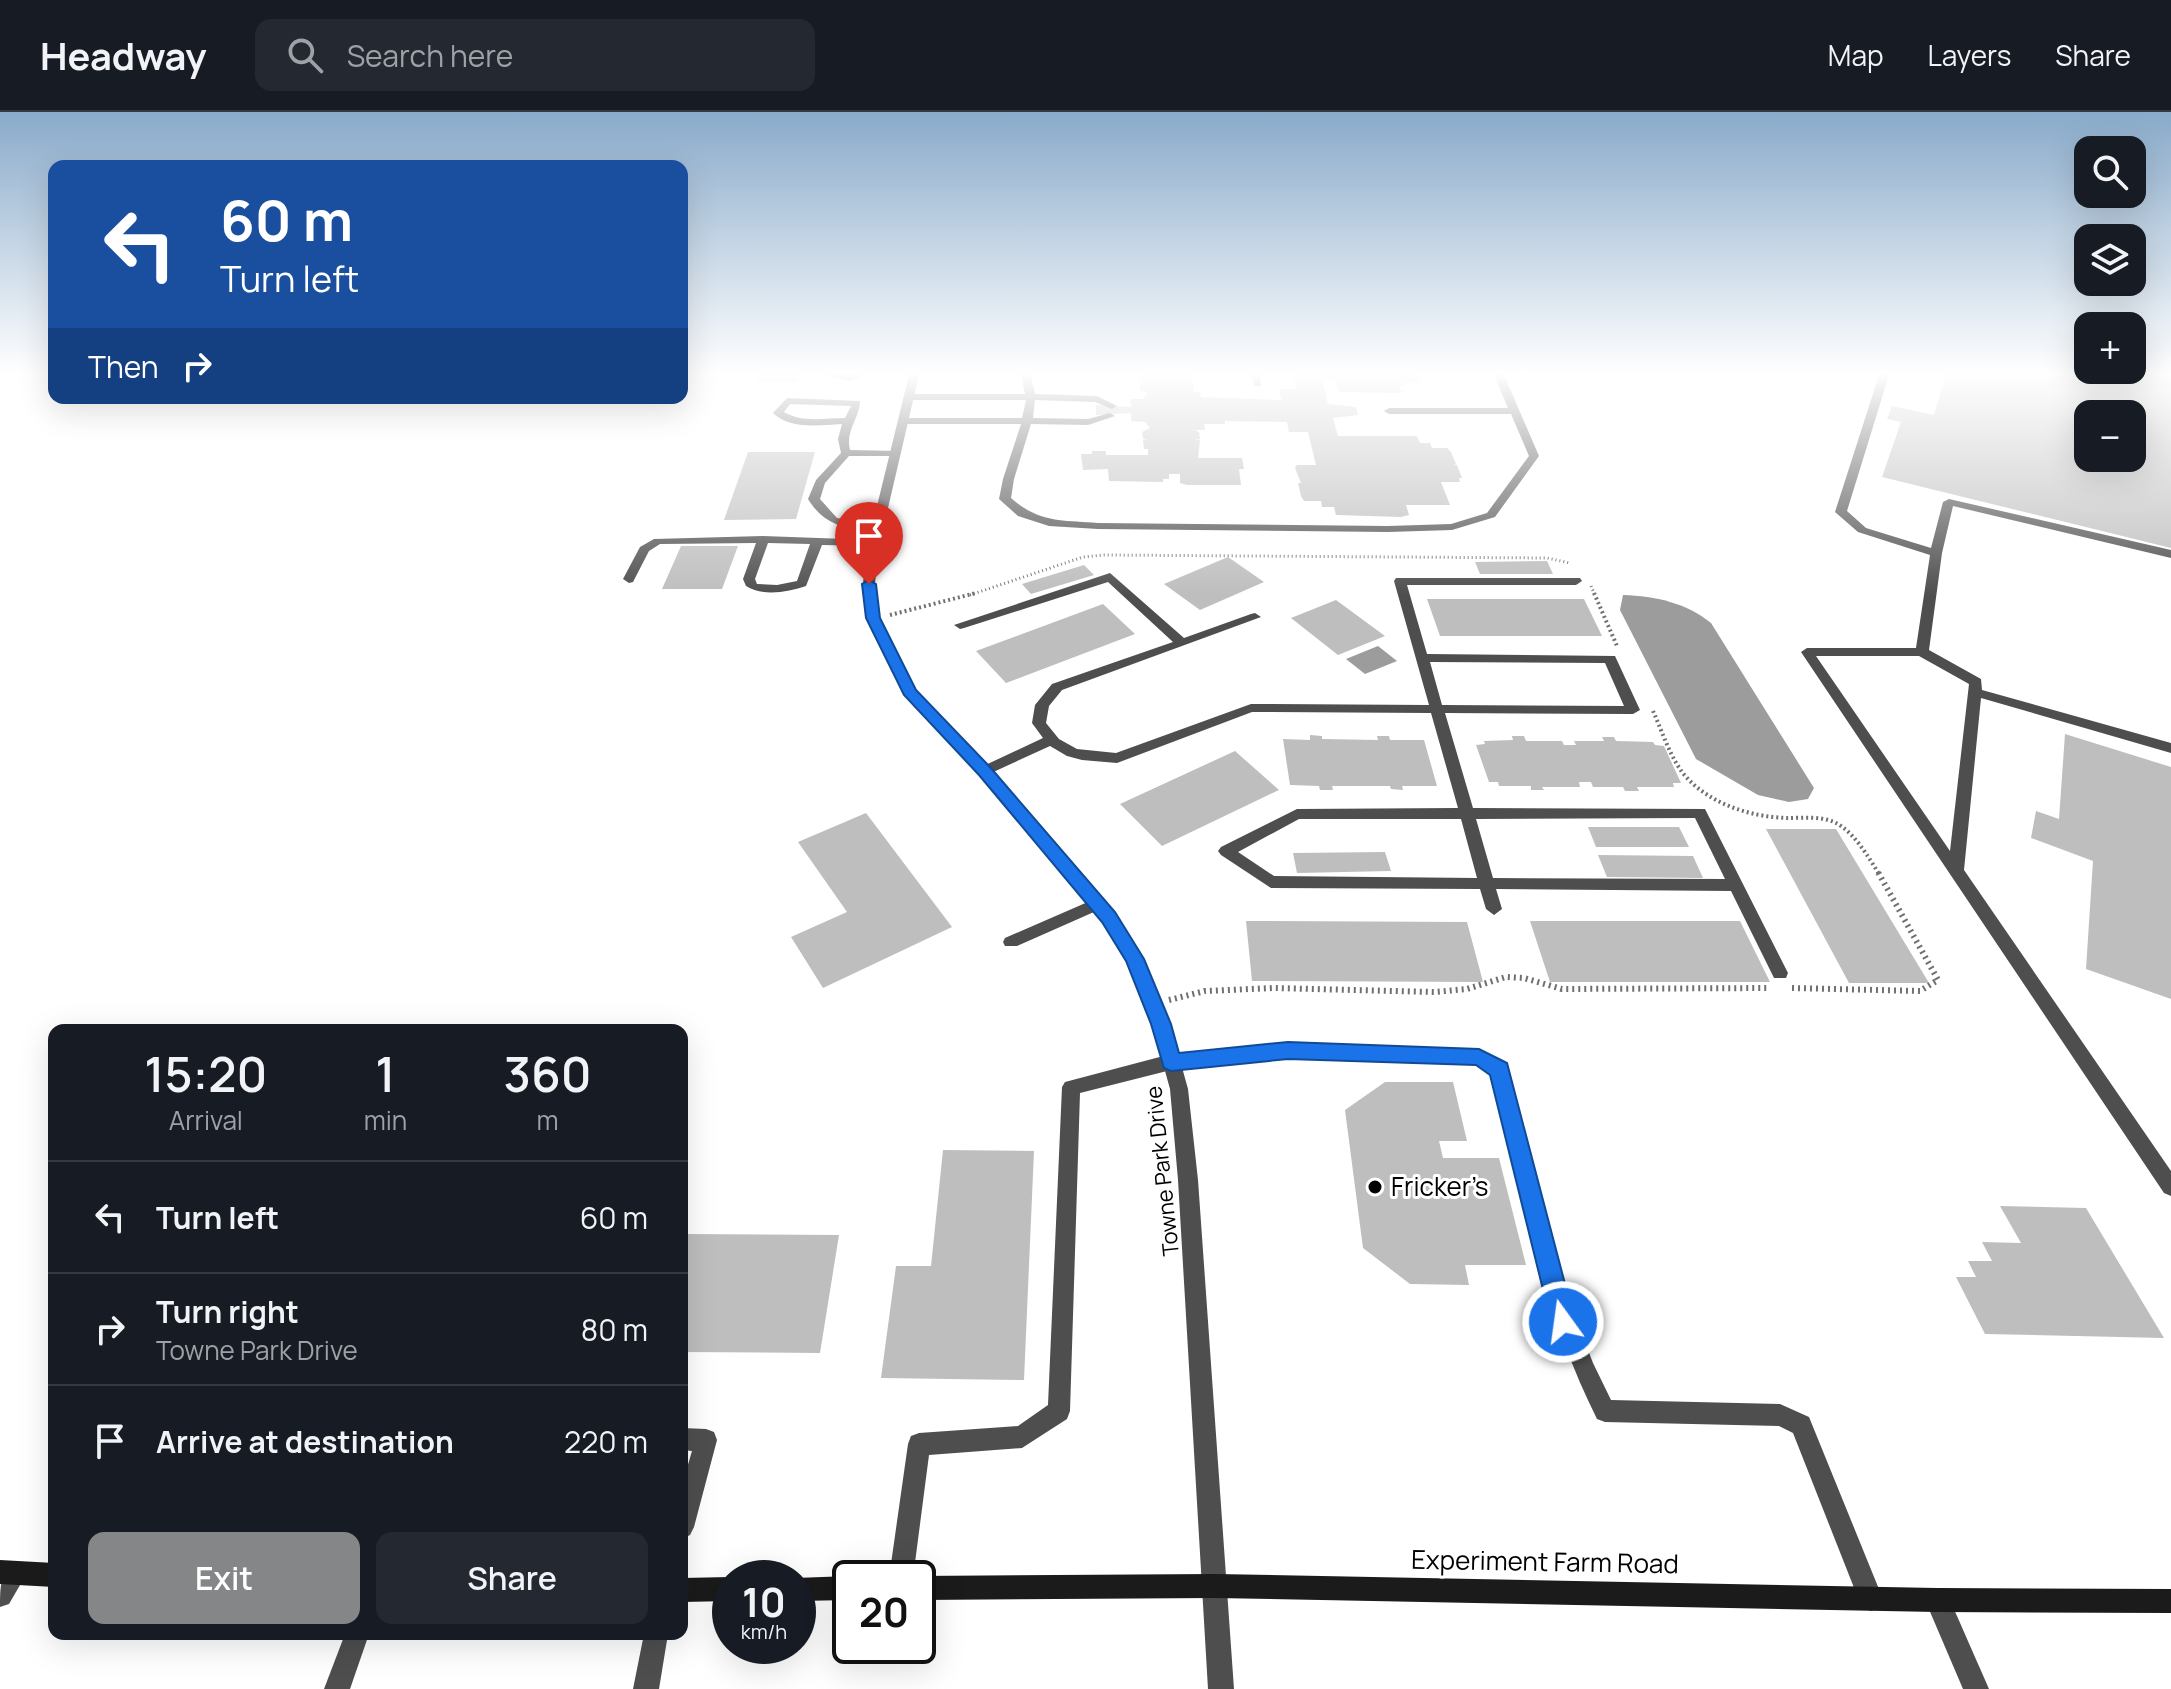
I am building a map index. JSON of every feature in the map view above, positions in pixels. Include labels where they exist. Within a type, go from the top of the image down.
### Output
[{"type":"street","points":[[844,449],[846,453]]},
{"type":"street","name":"Towne Park Drive","points":[[897,449],[876,534],[869,584],[873,618],[910,692],[984,771],[1097,904],[1134,959],[1153,1004],[1179,1089],[1188,1180],[1221,1689]]},
{"type":"street","points":[[1019,449],[1006,483],[1005,499],[1022,514],[1049,523],[1388,529],[1452,527],[1491,515],[1534,456],[1531,449]]},
{"type":"street","points":[[1861,449],[1841,512],[1862,530],[1936,553]]},
{"type":"street","points":[[876,534],[829,520],[821,514],[814,499],[820,482],[846,453],[896,453]]},
{"type":"street","points":[[1922,652],[1936,553],[1949,502],[2171,554]]},
{"type":"street","points":[[629,579],[644,549],[658,541],[817,541],[876,534]]},
{"type":"street","points":[[763,539],[749,579],[752,586],[759,588],[792,587],[802,583],[817,541]]},
{"type":"street","points":[[960,625],[1110,577],[1182,643]]},
{"type":"street","points":[[1494,909],[1434,709],[1400,581],[1576,581]]},
{"type":"street","points":[[1255,617],[1057,687],[1042,705],[1039,723],[1049,741],[1066,751],[1093,758],[1117,758],[1251,708],[1633,710],[1610,659],[1421,658]]},
{"type":"street","points":[[1956,871],[1976,682],[1922,652],[1807,652],[1956,871],[2171,1187]]},
{"type":"street","points":[[1975,692],[2171,748]]},
{"type":"street","points":[[984,771],[1049,741]]},
{"type":"street","points":[[1736,885],[1271,882],[1226,851],[1297,814],[1700,813],[1736,885],[1777,981]]},
{"type":"street","points":[[1011,942],[1097,904]]},
{"type":"street","points":[[903,1560],[919,1444],[1022,1437],[1059,1411],[1071,1087],[1171,1062],[1288,1050],[1479,1057],[1499,1070],[1563,1322],[1605,1411],[1780,1415],[1801,1425],[1871,1599]]},
{"type":"street","points":[[688,1439],[706,1440],[688,1505]]},
{"type":"street","points":[[0,1595],[7,1572],[48,1575]]},
{"type":"street","name":"Experiment Farm Road","points":[[936,1588],[1215,1586],[1871,1599],[2171,1601]]},
{"type":"street","points":[[688,1590],[712,1589]]},
{"type":"street","points":[[1937,1600],[1976,1689]]},
{"type":"street","points":[[337,1689],[355,1640]]},
{"type":"street","points":[[646,1689],[655,1640]]},
{"type":"path","points":[[873,618],[945,603],[1083,557],[1104,555],[1532,558],[1573,564]]},
{"type":"path","points":[[1592,576],[1589,583],[1621,658]]},
{"type":"path","points":[[1646,697],[1680,769],[1691,782],[1734,808],[1772,817],[1824,818],[1843,826],[1866,854],[1938,980],[1920,991],[1788,988]]},
{"type":"path","points":[[1153,1004],[1219,990],[1445,991],[1467,989],[1506,977],[1524,978],[1562,989],[1777,981]]},
{"type":"shaded area","points":[[1623,595],[1670,602],[1691,610],[1711,623],[1814,788],[1808,799],[1789,802],[1758,795],[1696,759],[1620,610]]},
{"type":"shaded area","points":[[1378,646],[1397,661],[1365,674],[1346,659]]},
{"type":"building","points":[[1144,449],[1199,449],[1198,458],[1242,458],[1244,469],[1239,469],[1241,485],[1187,485],[1180,483],[1180,474],[1169,474],[1169,479],[1163,479],[1163,482],[1109,481],[1108,469],[1083,470],[1081,454],[1106,451],[1106,455],[1148,455],[1148,449]]},
{"type":"building","points":[[1312,449],[1448,449],[1462,478],[1459,478],[1460,482],[1441,482],[1450,505],[1406,505],[1409,515],[1401,517],[1336,515],[1334,507],[1322,507],[1321,501],[1304,501],[1301,496],[1298,483],[1301,483],[1295,468],[1297,465],[1316,465]]},
{"type":"building","points":[[1892,449],[2074,449],[2074,472],[2146,472],[2146,449],[2171,449],[2171,548],[1882,477]]},
{"type":"building","points":[[748,452],[815,452],[796,519],[724,520]]},
{"type":"building","points":[[681,546],[738,546],[722,589],[662,589]]},
{"type":"building","points":[[1228,557],[1264,582],[1200,610],[1164,584]]},
{"type":"building","points":[[1547,561],[1553,574],[1480,574],[1475,562]]},
{"type":"building","points":[[1084,565],[1094,575],[1031,594],[1022,584]]},
{"type":"building","points":[[1427,599],[1584,599],[1602,636],[1440,636]]},
{"type":"building","points":[[1336,600],[1385,636],[1338,655],[1291,618]]},
{"type":"building","points":[[1103,604],[1135,634],[1006,683],[976,651]]},
{"type":"building","points":[[2065,734],[2171,767],[2171,999],[2086,969],[2093,861],[2031,838],[2036,811],[2059,819]]},
{"type":"building","points":[[1310,735],[1322,736],[1322,739],[1378,740],[1377,736],[1389,736],[1390,740],[1424,740],[1437,786],[1402,786],[1403,790],[1391,789],[1390,786],[1332,786],[1333,790],[1320,790],[1319,786],[1290,785],[1283,739],[1310,740]]},
{"type":"building","points":[[1512,736],[1524,736],[1526,741],[1562,741],[1564,745],[1576,745],[1574,741],[1604,741],[1602,737],[1614,737],[1616,741],[1653,742],[1664,746],[1681,783],[1673,783],[1674,787],[1637,787],[1639,791],[1625,791],[1623,787],[1593,787],[1591,782],[1579,782],[1580,787],[1542,787],[1544,790],[1531,790],[1531,786],[1499,786],[1498,782],[1489,782],[1476,745],[1485,744],[1484,741],[1513,740]]},
{"type":"building","points":[[1235,751],[1279,790],[1162,846],[1120,804]]},
{"type":"building","points":[[866,813],[952,927],[823,988],[791,937],[847,912],[798,842]]},
{"type":"building","points":[[1588,827],[1679,827],[1689,847],[1596,847]]},
{"type":"building","points":[[1766,829],[1836,829],[1929,983],[1849,983]]},
{"type":"building","points":[[1385,852],[1391,871],[1297,873],[1293,853]]},
{"type":"building","points":[[1598,855],[1693,856],[1703,878],[1607,877]]},
{"type":"building","points":[[1246,921],[1467,922],[1483,982],[1252,981]]},
{"type":"building","points":[[1530,921],[1740,921],[1770,982],[1550,982]]},
{"type":"building","points":[[1385,1082],[1453,1082],[1467,1141],[1439,1141],[1443,1158],[1499,1158],[1526,1265],[1465,1265],[1469,1285],[1410,1284],[1363,1248],[1345,1110]]},
{"type":"building","points":[[943,1150],[1034,1151],[1024,1380],[881,1378],[896,1266],[931,1266]]},
{"type":"building","points":[[2000,1206],[2086,1208],[2164,1338],[1985,1334],[1956,1277],[1976,1277],[1968,1261],[1992,1261],[1982,1242],[2021,1243]]},
{"type":"building","points":[[688,1234],[839,1235],[820,1353],[688,1352]]},
{"type":"place","name":"Fricker’s","points":[[1375,1187]]},
{"type":"route","points":[[869,584],[873,618],[910,692],[984,771],[1109,917],[1134,959],[1161,1024],[1171,1062],[1288,1050],[1479,1057],[1499,1070],[1563,1322]]}]
